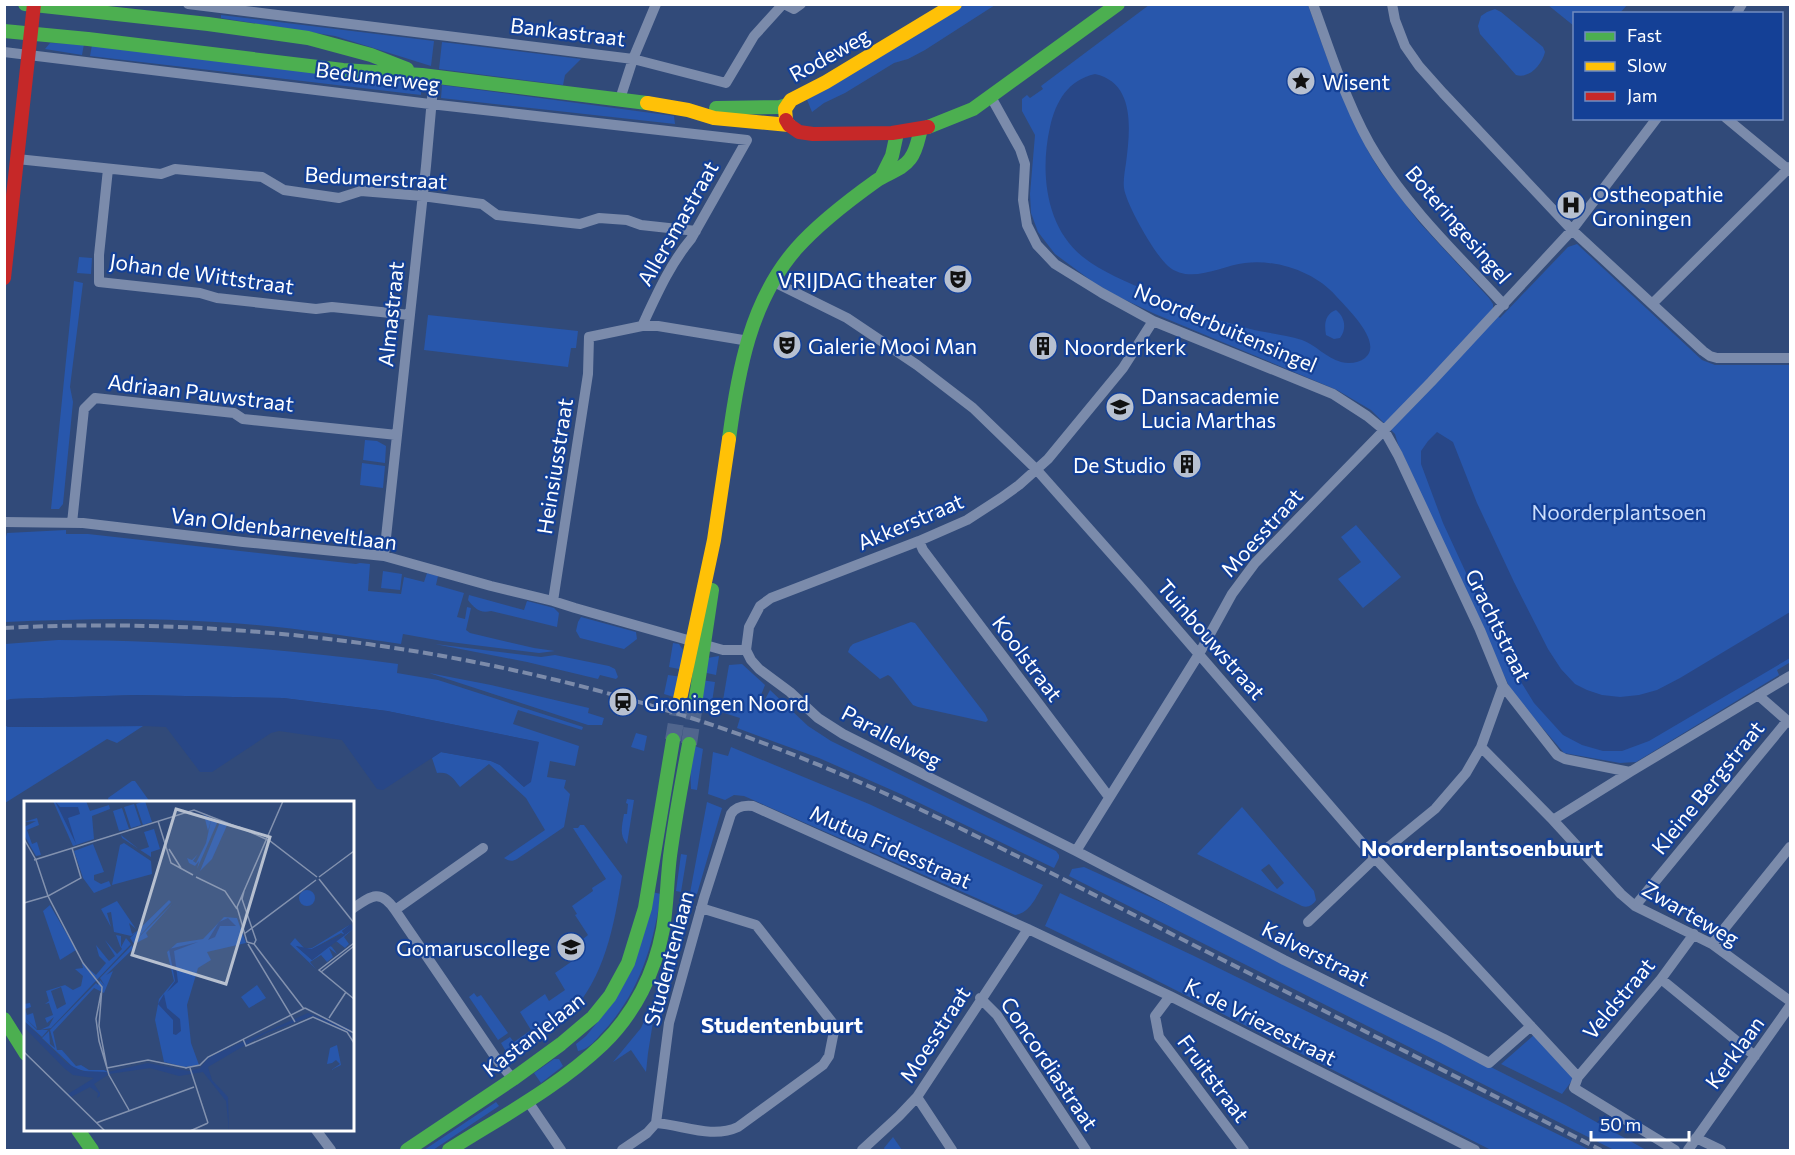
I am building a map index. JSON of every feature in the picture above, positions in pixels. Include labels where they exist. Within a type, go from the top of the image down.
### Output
[{"type":"main road","name":"Rodeweg","points":[[787,105],[796,96],[826,82],[955,4]]},
{"type":"main road","name":"Bedumerweg","points":[[4,31],[620,99],[688,110],[714,118],[781,123],[799,132],[813,134],[897,133],[921,129],[973,109],[1118,4]]},
{"type":"main road","name":"Bedumerweg","points":[[38,5],[308,38],[370,55],[428,76]]},
{"type":"main road","points":[[4,278],[10,178],[17,159],[31,33],[38,5]]},
{"type":"main road","name":"Bedumerweg","points":[[688,110],[787,105]]},
{"type":"main road","points":[[787,105],[785,115],[789,125]]},
{"type":"main road","points":[[695,704],[698,643],[735,402],[754,321],[772,281],[786,260],[813,230],[882,177],[901,168],[917,146],[921,129]]},
{"type":"main road","points":[[882,177],[892,160],[897,133]]},
{"type":"main road","points":[[680,699],[698,643]]},
{"type":"main road","name":"Kastanjelaan","points":[[407,1150],[561,1044],[593,1017],[610,996],[624,971],[645,908],[674,740]]},
{"type":"main road","points":[[449,1150],[590,1056],[611,1036],[630,1012],[654,966],[663,930],[668,874],[689,744]]},
{"type":"main road","points":[[4,1019],[24,1052]]},
{"type":"main road","points":[[4,1031],[24,1052]]},
{"type":"main road","points":[[513,1079],[527,1100]]},
{"type":"main road","points":[[79,1131],[92,1150]]},
{"type":"street","name":"Bankastraat","points":[[188,4],[633,59],[726,83],[754,36],[784,4]]},
{"type":"street","points":[[620,99],[633,59],[656,4]]},
{"type":"street","points":[[784,4],[794,9],[801,4]]},
{"type":"street","name":"Boteringesingel","points":[[1313,4],[1347,94],[1375,154],[1411,205],[1504,305]]},
{"type":"street","points":[[1392,4],[1395,20],[1405,46],[1419,66],[1572,231],[1710,356],[1717,358],[1791,358]]},
{"type":"street","name":"Bedumerweg","points":[[4,52],[747,140]]},
{"type":"street","name":"Almastraat","points":[[384,556],[422,196],[430,104],[428,76]]},
{"type":"street","name":"Noorderbuitensingel","points":[[991,97],[1020,150],[1024,164],[1023,200],[1027,225],[1037,245],[1055,264],[1153,321],[1333,394],[1384,430]]},
{"type":"street","name":"Moesstraat","points":[[1076,851],[1199,654],[1232,594],[1254,563],[1504,305],[1572,231],[1655,120]]},
{"type":"street","points":[[1652,304],[1790,169],[1729,120]]},
{"type":"street","name":"Allersmastraat","points":[[642,326],[683,248],[696,231],[747,140]]},
{"type":"street","name":"Bedumerstraat","points":[[17,159],[161,174],[176,169],[262,177],[284,190],[339,198],[361,191],[422,196],[482,204],[497,215],[580,224],[599,218],[627,220],[641,225],[696,231]]},
{"type":"street","name":"Johan de Wittstraat","points":[[108,169],[99,255],[99,282],[200,293],[217,298],[316,309],[332,307],[409,318]]},
{"type":"street","name":"Tuinbouwstraat","points":[[772,281],[847,318],[917,365],[973,408],[1036,469],[1375,858],[1578,1077]]},
{"type":"street","name":"Akkerstraat","points":[[746,650],[753,616],[760,606],[771,598],[919,541],[967,520],[1001,498],[1048,459],[1123,368],[1153,321]]},
{"type":"street","points":[[642,326],[658,326],[748,341]]},
{"type":"street","name":"Heinsiusstraat","points":[[553,601],[588,374],[589,337],[642,326]]},
{"type":"street","name":"Adriaan Pauwstraat","points":[[72,524],[84,409],[95,398],[234,413],[243,419],[397,435]]},
{"type":"street","name":"Grachtstraat","points":[[1384,430],[1398,455],[1503,686],[1557,754],[1565,759],[1630,772]]},
{"type":"street","name":"Van Oldenbarneveltlaan","points":[[4,522],[72,524],[384,556],[698,643]]},
{"type":"street","name":"Koolstraat","points":[[919,541],[923,550],[1109,798]]},
{"type":"street","points":[[698,643],[723,650],[746,650]]},
{"type":"street","name":"Parallelweg","points":[[746,650],[759,669],[790,692],[818,718],[843,734],[1076,851]]},
{"type":"street","points":[[1553,820],[1791,676]]},
{"type":"street","points":[[1308,922],[1375,858],[1435,809],[1466,773],[1481,747],[1503,686]]},
{"type":"street","points":[[1758,695],[1789,722]]},
{"type":"street","name":"Kleine Bergstraat","points":[[1635,906],[1789,722]]},
{"type":"street","name":"Zwarteweg","points":[[1481,747],[1635,906],[1712,944],[1791,1001]]},
{"type":"street","name":"Mutua Fidesstraat","points":[[737,808],[753,806],[1028,928]]},
{"type":"street","name":"Studentenlaan","points":[[656,1123],[669,1023],[730,814],[737,808]]},
{"type":"street","points":[[1712,944],[1791,847]]},
{"type":"street","points":[[395,910],[483,848]]},
{"type":"street","name":"Kalverstraat","points":[[1076,851],[1489,1064],[1532,1026]]},
{"type":"street","points":[[354,908],[370,897],[379,895],[388,900],[498,1061],[513,1079]]},
{"type":"street","points":[[622,1150],[647,1133],[656,1123],[718,1133],[728,1132],[823,1065],[830,1056],[835,1026],[756,925],[701,908]]},
{"type":"street","name":"Moesstraat","points":[[862,1150],[917,1097],[1028,928]]},
{"type":"street","name":"K. de Vriezestraat","points":[[1028,928],[1170,996],[1476,1150]]},
{"type":"street","name":"Veldstraat","points":[[1675,1150],[1574,1088],[1578,1077],[1661,979],[1694,934]]},
{"type":"street","points":[[1661,979],[1755,1056]]},
{"type":"street","name":"Fruitstraat","points":[[1170,996],[1155,1016],[1160,1037],[1244,1150]]},
{"type":"street","name":"Concordiastraat","points":[[980,998],[997,1016],[1086,1150]]},
{"type":"street","name":"Kerklaan","points":[[1688,1150],[1791,1006]]},
{"type":"street","points":[[917,1097],[952,1150]]},
{"type":"street","points":[[527,1100],[561,1150]]},
{"type":"street","points":[[317,1131],[331,1150]]},
{"type":"street","points":[[1696,1138],[1721,1150]]},
{"type":"green space","points":[[962,5],[995,5],[925,50],[894,63],[812,112],[806,97]]},
{"type":"green space","name":"Noorderplantsoen","points":[[1149,5],[1308,5],[1326,55],[1368,151],[1380,171],[1419,222],[1489,298],[1493,304],[1493,311],[1500,318],[1568,247],[1577,244],[1702,360],[1715,365],[1790,365],[1790,663],[1777,670],[1779,675],[1636,762],[1620,763],[1564,753],[1515,696],[1508,684],[1395,434],[1371,410],[1337,390],[1117,296],[1093,282],[1055,254],[1038,232],[1031,213],[1030,194],[1035,135],[1022,111],[1022,99],[1027,95],[1030,98],[1043,89],[1041,86]]},
{"type":"green space","points":[[1548,5],[1627,5],[1621,12],[1573,12],[1573,25]]},
{"type":"green space","points":[[1495,9],[1543,47],[1545,52],[1543,57],[1531,73],[1516,75],[1480,34],[1478,26],[1481,16]]},
{"type":"green space","points":[[221,15],[434,41],[431,66],[335,36],[221,18]]},
{"type":"green space","points":[[442,42],[581,59],[565,75],[563,85],[439,69]]},
{"type":"green space","points":[[50,43],[84,44],[82,55],[45,49]]},
{"type":"green space","points":[[92,45],[421,83],[421,95],[90,56]]},
{"type":"green space","points":[[442,85],[674,116],[675,124],[441,98]]},
{"type":"green space","points":[[79,257],[92,258],[91,274],[77,273]]},
{"type":"green space","points":[[74,281],[83,283],[70,387],[73,402],[63,504],[59,509],[51,509]]},
{"type":"green space","points":[[428,315],[578,331],[576,348],[571,348],[568,367],[424,350]]},
{"type":"green space","points":[[365,440],[377,441],[386,446],[385,463],[363,460]]},
{"type":"green space","points":[[362,463],[385,466],[383,488],[360,485]]},
{"type":"green space","points":[[1356,525],[1401,577],[1363,608],[1338,579],[1361,562],[1341,537]]},
{"type":"green space","points":[[66,530],[66,534],[88,534],[370,564],[368,591],[401,594],[404,577],[424,582],[427,573],[438,576],[436,585],[464,593],[457,617],[465,619],[467,607],[471,608],[466,630],[470,633],[555,651],[539,653],[403,634],[401,644],[285,628],[189,620],[110,619],[5,622],[4,544],[7,533]]},
{"type":"green space","points":[[383,571],[402,574],[400,590],[381,588]]},
{"type":"green space","points":[[469,595],[524,610],[527,601],[554,608],[559,613],[557,627],[491,611],[480,611],[468,600]]},
{"type":"green space","points":[[581,617],[636,632],[637,639],[624,649],[580,638],[576,631]]},
{"type":"green space","points":[[911,622],[915,623],[985,714],[988,720],[986,722],[913,705],[891,677],[888,675],[880,679],[848,652],[853,644]]},
{"type":"green space","points":[[58,640],[143,642],[271,650],[398,664],[397,673],[438,680],[583,727],[582,730],[518,710],[513,724],[579,746],[575,766],[550,761],[547,777],[566,780],[564,788],[570,794],[564,827],[511,861],[504,858],[545,830],[526,798],[489,764],[460,787],[448,774],[437,773],[432,758],[441,752],[491,761],[500,765],[524,787],[538,742],[387,711],[283,698],[137,695],[5,701],[5,644]]},
{"type":"green space","points":[[673,643],[679,644],[683,650],[684,670],[669,667]]},
{"type":"green space","points":[[435,644],[541,657],[555,655],[609,666],[615,669],[618,677],[616,679],[600,675],[598,679]]},
{"type":"green space","points":[[719,656],[716,675],[702,672],[707,658]]},
{"type":"green space","points":[[742,664],[765,685],[756,708],[760,709],[770,690],[808,726],[831,741],[1056,851],[1059,858],[1054,868],[903,795],[819,758],[737,728],[740,718],[721,712],[729,665]]},
{"type":"green space","points":[[429,673],[589,708],[588,713],[604,718],[602,725],[588,725]]},
{"type":"green space","points":[[668,675],[683,677],[677,698],[664,694]]},
{"type":"green space","points":[[701,680],[715,682],[711,709],[698,705]]},
{"type":"green space","points":[[4,718],[5,725],[8,727],[143,726],[117,743],[107,739],[5,803]]},
{"type":"green space","points":[[636,733],[647,736],[644,751],[631,747]]},
{"type":"green space","points":[[692,745],[703,749],[697,790],[691,789]]},
{"type":"green space","points":[[731,747],[869,804],[1043,885],[1029,908],[1015,915],[744,796],[734,795],[725,800],[708,794],[713,752],[728,756]]},
{"type":"green space","points":[[135,781],[149,801],[109,801],[108,798]]},
{"type":"green space","points":[[627,799],[634,800],[627,844],[622,830],[624,814],[627,814]]},
{"type":"green space","points":[[707,802],[722,808],[697,894],[690,893]]},
{"type":"green space","points":[[1242,807],[1314,891],[1316,900],[1310,906],[1302,906],[1197,854]],"holes":[[[1269,864],[1284,883],[1277,889],[1261,870]]]},
{"type":"green space","points":[[584,825],[622,876],[606,950],[591,985],[568,1016],[534,1042],[512,1056],[508,1055],[501,1043],[510,1037],[514,1042],[531,1030],[520,1012],[545,994],[549,1001],[565,990],[555,973],[584,953],[578,943],[588,935],[572,906],[606,879],[573,828],[578,828]]},
{"type":"green space","points":[[681,854],[687,855],[681,892],[676,891]]},
{"type":"green space","points":[[1084,867],[1183,912],[1566,1105],[1646,1150],[1614,1150],[1069,876],[1072,869]]},
{"type":"green space","points":[[652,892],[661,894],[658,914],[654,933],[634,987],[625,1004],[598,1038],[578,1051],[576,1044],[600,1019]]},
{"type":"green space","points":[[1060,893],[1192,955],[1590,1150],[1491,1150],[1045,926]]},
{"type":"green space","points":[[689,904],[692,904],[661,1019],[649,1016],[669,976]]},
{"type":"green space","points":[[474,993],[477,997],[481,995],[508,1033],[498,1040],[469,997]]},
{"type":"green space","points":[[645,1019],[653,1022],[646,1072],[631,1050],[613,1062],[641,1028]]},
{"type":"green space","points":[[1534,1035],[1574,1078],[1562,1094],[1501,1064]]},
{"type":"green space","points":[[554,1059],[559,1059],[563,1066],[541,1083],[534,1073]]},
{"type":"green space","points":[[496,1102],[499,1106],[433,1150],[424,1150]]},
{"type":"green space","points":[[893,1137],[902,1150],[885,1150],[884,1148]]},
{"type":"shaded area","points":[[1095,74],[1108,79],[1118,87],[1124,98],[1129,137],[1124,188],[1135,217],[1162,260],[1168,266],[1186,274],[1205,273],[1257,262],[1282,265],[1306,274],[1327,288],[1362,326],[1370,344],[1370,352],[1365,358],[1354,363],[1341,362],[1302,340],[1250,329],[1194,312],[1106,272],[1083,257],[1070,245],[1060,230],[1048,197],[1047,144],[1050,127],[1060,100],[1070,87]],"holes":[[[1336,310],[1343,320],[1344,331],[1340,338],[1334,339],[1326,335],[1325,323],[1332,312]]]},
{"type":"shaded area","points":[[1437,432],[1453,442],[1477,503],[1514,582],[1548,649],[1561,669],[1575,684],[1602,695],[1620,697],[1657,690],[1790,612],[1790,658],[1649,741],[1622,751],[1603,751],[1582,745],[1563,735],[1534,703],[1503,653],[1443,523],[1421,464],[1421,451]]},
{"type":"shaded area","points":[[137,695],[283,698],[387,711],[539,742],[531,782],[524,787],[500,765],[491,761],[441,752],[383,790],[377,789],[342,740],[279,731],[271,733],[212,772],[200,772],[166,727],[8,727],[5,725],[5,701],[11,699]]},
{"type":"tunnel","points":[[673,740],[680,699]]},
{"type":"tunnel","points":[[689,744],[695,704]]},
{"type":"railway","points":[[4,628],[96,625],[188,627],[280,634],[372,645],[463,660],[553,679],[642,703],[730,731],[785,751],[947,822],[1601,1150]]},
{"type":"traffic: fast","points":[[25,4],[208,24],[308,38],[371,55],[407,69]]},
{"type":"traffic: fast","points":[[928,127],[973,109],[1118,4]]},
{"type":"traffic: fast","points":[[4,31],[343,70],[422,75],[647,103]]},
{"type":"traffic: fast","points":[[716,108],[787,105]]},
{"type":"traffic: fast","points":[[729,439],[737,388],[749,339],[767,292],[780,270],[805,239],[834,213],[876,181],[907,163],[914,152],[921,129]]},
{"type":"traffic: fast","points":[[882,176],[892,156],[897,133]]},
{"type":"traffic: fast","points":[[695,704],[712,590]]},
{"type":"traffic: fast","points":[[407,1150],[561,1044],[593,1017],[610,996],[628,963],[645,908],[673,740]]},
{"type":"traffic: fast","points":[[449,1150],[529,1101],[586,1060],[614,1032],[634,1005],[655,961],[663,929],[670,856],[689,744]]},
{"type":"traffic: fast","points":[[4,1019],[24,1051]]},
{"type":"traffic: fast","points":[[79,1131],[92,1150]]},
{"type":"traffic: slow","points":[[786,120],[785,109],[791,100],[826,82],[955,4]]},
{"type":"traffic: slow","points":[[647,103],[688,110],[714,118],[789,125]]},
{"type":"traffic: slow","points":[[680,699],[714,540],[729,439]]},
{"type":"traffic: jam","points":[[4,278],[34,4]]},
{"type":"traffic: jam","points":[[786,120],[799,132],[813,134],[892,133],[928,127]]},
{"type":"place","name":"Wisent","points":[[1301,81]]},
{"type":"place","name":"Ostheopathie Groningen","points":[[1571,205]]},
{"type":"place","name":"VRIJDAG theater","points":[[958,279]]},
{"type":"place","name":"Galerie Mooi Man","points":[[787,345]]},
{"type":"place","name":"Noorderkerk","points":[[1043,346]]},
{"type":"place","name":"Dansacademie Lucia Marthas","points":[[1120,407]]},
{"type":"place","name":"De Studio","points":[[1187,464]]},
{"type":"place","name":"Groningen Noord","points":[[623,702]]},
{"type":"place","name":"Gomaruscollege","points":[[571,947]]},
{"type":"district","name":"Noorderplantsoenbuurt","points":[[1482,847]]},
{"type":"district","name":"Studentenbuurt","points":[[782,1024]]}]
